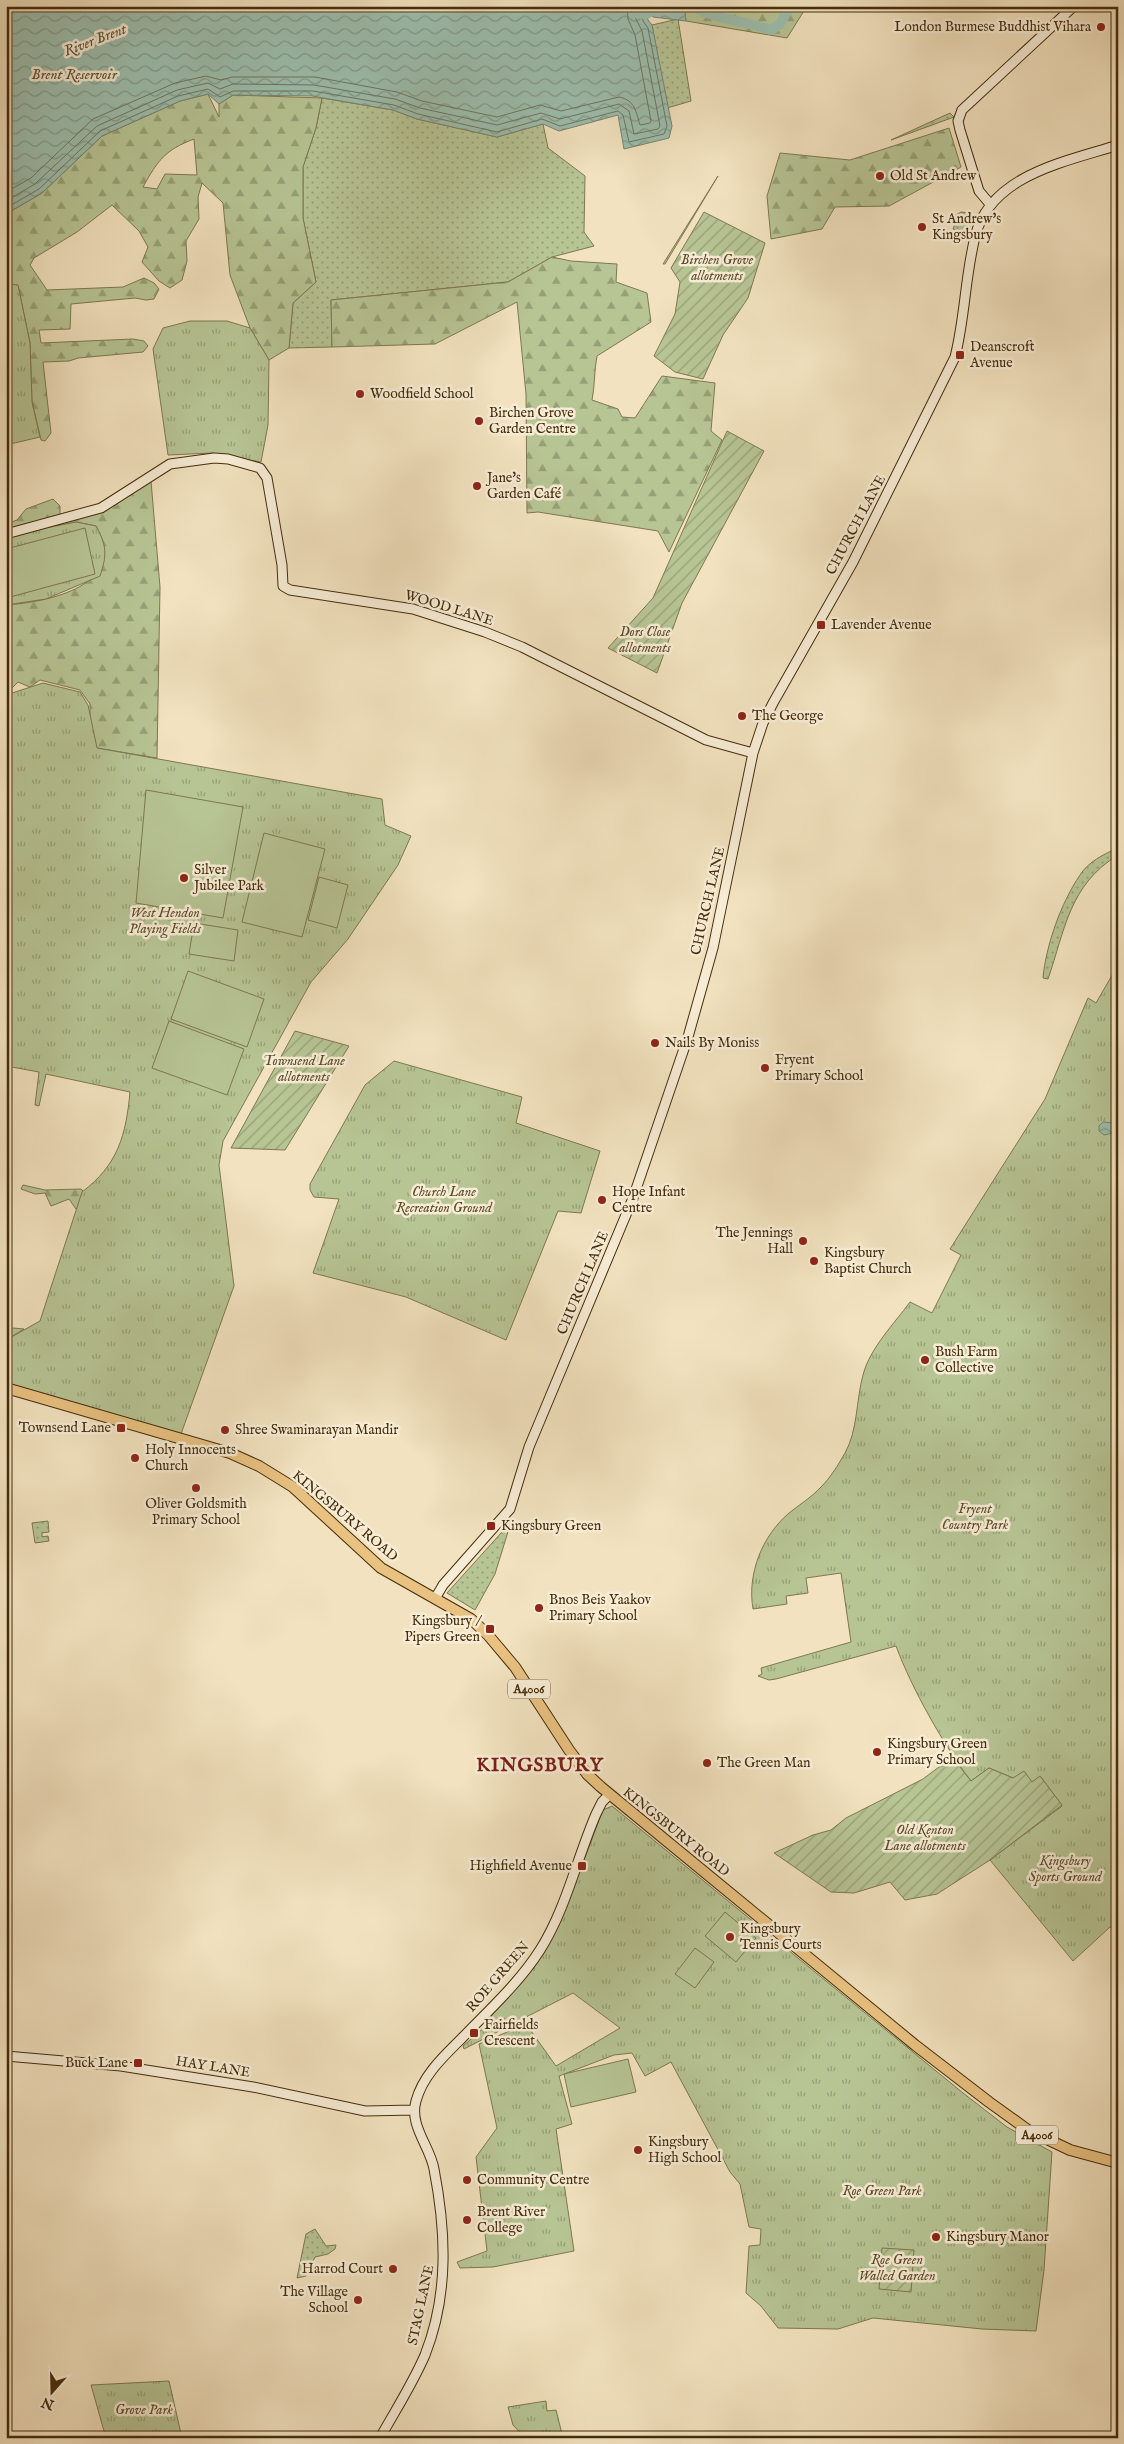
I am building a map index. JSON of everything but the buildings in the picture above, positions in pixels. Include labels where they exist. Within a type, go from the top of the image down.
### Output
[{"type":"main road","name":"KINGSBURY ROAD","points":[[6,1388],[230,1453],[256,1464],[298,1492],[381,1568],[436,1597],[471,1619],[488,1635],[515,1668],[587,1774],[915,2045],[999,2110],[1047,2140],[1090,2157],[1118,2163]]},
{"type":"street","points":[[1074,6],[962,110],[958,121],[979,191],[990,204],[1014,184],[1047,168],[1118,145]]},
{"type":"street","name":"CHURCH LANE","points":[[436,1597],[443,1584],[510,1510],[529,1447],[631,1204],[680,1062],[713,948],[753,753],[762,723],[853,562],[954,357],[962,330],[974,239],[980,222],[990,204]]},
{"type":"street","name":"WOOD LANE","points":[[6,534],[102,508],[170,464],[214,458],[246,463],[260,468],[266,474],[282,565],[283,586],[290,590],[413,609],[485,632],[530,651],[706,740],[753,753]]},
{"type":"street","name":"ROE GREEN","points":[[414,2110],[422,2087],[434,2067],[523,1973],[540,1950],[554,1924],[596,1814],[602,1802],[609,1794]]},
{"type":"street","name":"HAY LANE","points":[[6,2056],[69,2060],[137,2068],[252,2087],[359,2111],[414,2110]]},
{"type":"street","name":"STAG LANE","points":[[380,2438],[424,2356],[434,2329],[443,2279],[444,2239],[434,2170],[415,2122],[414,2110]]},
{"type":"green space","points":[[684,6],[807,6],[787,38],[686,21]]},
{"type":"green space","points":[[678,19],[691,101],[667,108],[652,25]]},
{"type":"green space","points":[[208,94],[219,117],[219,104],[233,95],[322,98],[316,128],[303,167],[303,218],[316,282],[293,303],[289,348],[269,360],[250,328],[230,275],[223,203],[202,183],[198,197],[199,219],[186,241],[187,261],[182,280],[170,288],[159,281],[142,262],[148,247],[139,231],[112,205],[77,232],[34,258],[30,265],[47,290],[123,287],[144,278],[154,283],[159,289],[154,299],[135,298],[71,304],[70,329],[39,330],[41,343],[133,339],[144,341],[148,346],[143,352],[78,358],[69,361],[43,362],[51,433],[45,441],[41,440],[32,402],[30,343],[18,286],[6,284],[6,214],[42,193],[102,136],[180,101]],"holes":[[[194,139],[197,175],[165,174],[157,189],[143,187],[163,157],[176,147]]]},
{"type":"green space","points":[[322,98],[393,110],[417,119],[497,137],[543,124],[548,148],[585,176],[584,232],[594,246],[552,257],[508,282],[331,300],[332,347],[289,348],[293,303],[316,282],[303,218],[303,167],[316,128]]},
{"type":"green space","points":[[950,113],[954,117],[891,140]]},
{"type":"green space","points":[[949,128],[961,167],[889,206],[835,207],[822,229],[771,239],[767,196],[780,153],[850,160]]},
{"type":"green space","points":[[718,176],[665,264],[663,264]]},
{"type":"green space","name":"Birchen Grove allotments","points":[[704,212],[765,243],[748,298],[723,335],[703,379],[675,372],[654,356],[675,314],[680,282],[671,268]]},
{"type":"green space","points":[[961,212],[969,213],[965,234],[953,229],[956,221],[954,216]]},
{"type":"green space","points":[[552,257],[571,261],[617,264],[616,282],[647,293],[651,322],[597,356],[592,400],[618,409],[622,417],[635,418],[662,376],[715,383],[711,431],[722,440],[669,552],[658,531],[538,512],[527,513],[526,394],[517,302],[435,344],[332,347],[331,300],[508,282]]},
{"type":"green space","points":[[6,284],[18,285],[30,343],[32,402],[40,437],[6,445]]},
{"type":"green space","points":[[190,321],[227,321],[250,328],[269,360],[268,425],[261,462],[212,453],[168,455],[153,349],[163,328]]},
{"type":"green space","name":"Dors Close allotments","points":[[727,431],[764,451],[682,603],[657,673],[608,648],[653,598]]},
{"type":"green space","points":[[151,481],[160,587],[157,758],[97,748],[90,744],[90,704],[80,690],[40,680],[30,687],[18,682],[10,690],[6,690],[6,605],[43,600],[80,586],[94,576],[102,563],[104,546],[96,526],[76,522],[19,535],[121,501]]},
{"type":"green space","points":[[53,499],[60,506],[60,515],[6,531],[6,524],[17,520],[26,509]]},
{"type":"green space","points":[[76,522],[96,526],[100,533],[105,556],[100,576],[46,599],[6,605],[8,535]]},
{"type":"green space","points":[[85,528],[95,574],[10,597],[6,583],[6,549]]},
{"type":"green space","name":"West Hendon Playing Fields","points":[[43,683],[80,692],[88,705],[97,748],[382,799],[385,825],[411,836],[398,865],[348,939],[311,982],[223,1141],[219,1165],[234,1286],[181,1434],[6,1384],[6,1340],[40,1321],[82,1192],[104,1171],[118,1148],[126,1122],[130,1092],[46,1074],[39,1106],[35,1105],[39,1072],[6,1066],[6,695]]},
{"type":"green space","name":"Silver Jubilee Park","points":[[146,790],[243,807],[223,918],[136,903]]},
{"type":"green space","points":[[264,833],[325,849],[302,937],[242,922]]},
{"type":"green space","points":[[1118,848],[1118,855],[1089,880],[1079,894],[1065,926],[1048,979],[1043,978],[1047,952],[1055,925],[1073,886],[1087,866]]},
{"type":"green space","points":[[319,877],[348,885],[337,928],[308,920]]},
{"type":"green space","points":[[194,923],[238,930],[234,961],[189,954]]},
{"type":"green space","name":"Fryent Country Park","points":[[1118,965],[1118,1927],[1110,1927],[1073,1961],[990,1860],[1062,1806],[1041,1777],[1032,1782],[1013,1778],[989,1768],[971,1781],[929,1716],[896,1646],[776,1679],[769,1680],[758,1676],[762,1674],[761,1668],[851,1642],[841,1573],[806,1578],[808,1593],[786,1596],[787,1604],[753,1609],[752,1582],[759,1556],[771,1533],[779,1522],[825,1483],[845,1453],[855,1425],[866,1365],[883,1337],[910,1302],[932,1313],[961,1255],[950,1249],[1045,1099],[1088,998],[1096,1003]]},
{"type":"green space","points":[[188,971],[264,999],[247,1047],[171,1019]]},
{"type":"green space","points":[[169,1021],[244,1049],[227,1095],[152,1068]]},
{"type":"green space","name":"Townsend Lane allotments","points":[[295,1031],[349,1046],[285,1150],[231,1148]]},
{"type":"green space","name":"Church Lane Recreation Ground","points":[[394,1061],[522,1097],[516,1123],[600,1151],[581,1213],[558,1211],[506,1340],[406,1297],[313,1273],[339,1199],[314,1197],[310,1190],[310,1184],[365,1085]]},
{"type":"green space","points":[[23,1185],[45,1190],[81,1189],[86,1194],[81,1207],[76,1209],[69,1199],[51,1206],[45,1193],[35,1194],[21,1189]]},
{"type":"green space","points":[[13,1328],[24,1329],[6,1340],[6,1330]]},
{"type":"green space","points":[[48,1521],[49,1532],[42,1533],[42,1537],[48,1536],[49,1541],[35,1543],[32,1523]]},
{"type":"green space","points":[[511,1522],[495,1574],[475,1610],[447,1593]]},
{"type":"green space","name":"Old Kenton Lane allotments","points":[[956,1762],[971,1781],[989,1768],[1013,1778],[1024,1771],[1032,1782],[1040,1776],[1062,1805],[990,1860],[937,1894],[905,1900],[890,1882],[854,1893],[831,1892],[774,1853],[813,1835],[831,1830],[846,1818],[923,1779],[939,1767]]},
{"type":"green space","name":"Roe Green Park","points":[[612,1806],[963,2093],[1007,2127],[1052,2152],[1044,2270],[1036,2331],[982,2329],[873,2318],[838,2329],[778,2328],[761,2306],[746,2293],[749,2246],[760,2245],[761,2229],[749,2227],[740,2184],[730,2172],[671,2062],[645,2076],[632,2053],[614,2055],[559,2076],[572,2124],[556,2129],[574,2251],[493,2267],[460,2268],[457,2262],[487,2251],[476,2157],[497,2128],[479,2044],[526,2024],[556,2066],[620,2028],[573,1993],[464,2049],[463,2046],[486,2026],[492,2015],[532,1969],[543,1952],[566,1907],[603,1810]]},
{"type":"green space","name":"Kingsbury Tennis Courts","points":[[725,1912],[756,1938],[736,1962],[705,1936]]},
{"type":"green space","points":[[695,1948],[714,1962],[695,1988],[675,1974]]},
{"type":"green space","points":[[628,2059],[636,2092],[571,2107],[564,2074]]},
{"type":"green space","points":[[315,2229],[326,2246],[336,2245],[335,2249],[328,2254],[315,2257],[306,2276],[297,2278],[306,2234]]},
{"type":"green space","name":"Roe Green Walled Garden","points":[[882,2248],[914,2250],[911,2292],[879,2289]]},
{"type":"green space","name":"Grove Park","points":[[169,2381],[182,2438],[106,2438],[91,2385]]},
{"type":"green space","points":[[546,2401],[547,2411],[556,2410],[563,2438],[525,2438],[513,2425],[508,2407]]},
{"type":"water","name":"Brent Reservoir","points":[[6,6],[646,6],[648,20],[652,25],[672,126],[669,138],[624,149],[618,115],[559,131],[543,124],[497,137],[417,119],[393,110],[312,96],[233,95],[219,104],[208,94],[180,101],[102,136],[42,193],[6,214]]},
{"type":"water","points":[[650,6],[684,6],[686,21],[653,17]]},
{"type":"water","points":[[1103,1122],[1115,1123],[1117,1132],[1104,1135],[1099,1131],[1099,1126]]},
{"type":"waterway","name":"River Brent","points":[[633,13],[646,14],[663,6]]},
{"type":"waterway","name":"River Brent","points":[[693,6],[719,17],[771,30],[780,24],[790,6]]},
{"type":"place","name":"London Burmese Buddhist Vihara","points":[[1101,27]]},
{"type":"place","name":"Old St Andrew","points":[[880,176]]},
{"type":"place","name":"St Andrew's Kingsbury","points":[[922,227]]},
{"type":"place","name":"Deanscroft Avenue","points":[[960,355]]},
{"type":"place","name":"Woodfield School","points":[[360,394]]},
{"type":"place","name":"Birchen Grove Garden Centre","points":[[479,421]]},
{"type":"place","name":"Jane's Garden Café","points":[[477,486]]},
{"type":"place","name":"Lavender Avenue","points":[[821,625]]},
{"type":"place","name":"The George","points":[[742,716]]},
{"type":"place","name":"Silver Jubilee Park","points":[[184,878]]},
{"type":"place","name":"Nails By Moniss","points":[[655,1043]]},
{"type":"place","name":"Fryent Primary School","points":[[765,1068]]},
{"type":"place","name":"Hope Infant Centre","points":[[602,1200]]},
{"type":"place","name":"The Jennings Hall","points":[[803,1241]]},
{"type":"place","name":"Kingsbury Baptist Church","points":[[814,1261]]},
{"type":"place","name":"Bush Farm Collective","points":[[925,1360]]},
{"type":"place","name":"Townsend Lane","points":[[121,1428]]},
{"type":"place","name":"Shree Swaminarayan Mandir","points":[[225,1430]]},
{"type":"place","name":"Holy Innocents Church","points":[[135,1458]]},
{"type":"place","name":"Oliver Goldsmith Primary School","points":[[196,1488]]},
{"type":"place","name":"Kingsbury Green","points":[[491,1526]]},
{"type":"place","name":"Bnos Beis Yaakov Primary School","points":[[539,1608]]},
{"type":"place","name":"Kingsbury / Pipers Green","points":[[490,1629]]},
{"type":"place","name":"Kingsbury Green Primary School","points":[[877,1752]]},
{"type":"place","name":"The Green Man","points":[[707,1763]]},
{"type":"place","name":"Highfield Avenue","points":[[582,1866]]},
{"type":"place","name":"Kingsbury Tennis Courts","points":[[730,1937]]},
{"type":"place","name":"Fairfields Crescent","points":[[474,2033]]},
{"type":"place","name":"Buck Lane","points":[[138,2063]]},
{"type":"place","name":"Kingsbury High School","points":[[638,2150]]},
{"type":"place","name":"Community Centre","points":[[467,2180]]},
{"type":"place","name":"Brent River College","points":[[467,2220]]},
{"type":"place","name":"Kingsbury Manor","points":[[936,2237]]},
{"type":"place","name":"Harrod Court","points":[[393,2269]]},
{"type":"place","name":"The Village School","points":[[358,2300]]},
{"type":"district","name":"KINGSBURY","points":[[540,1766]]},
{"type":"park label","name":"Kingsbury Sports Ground","points":[[1065,1869]]}]
